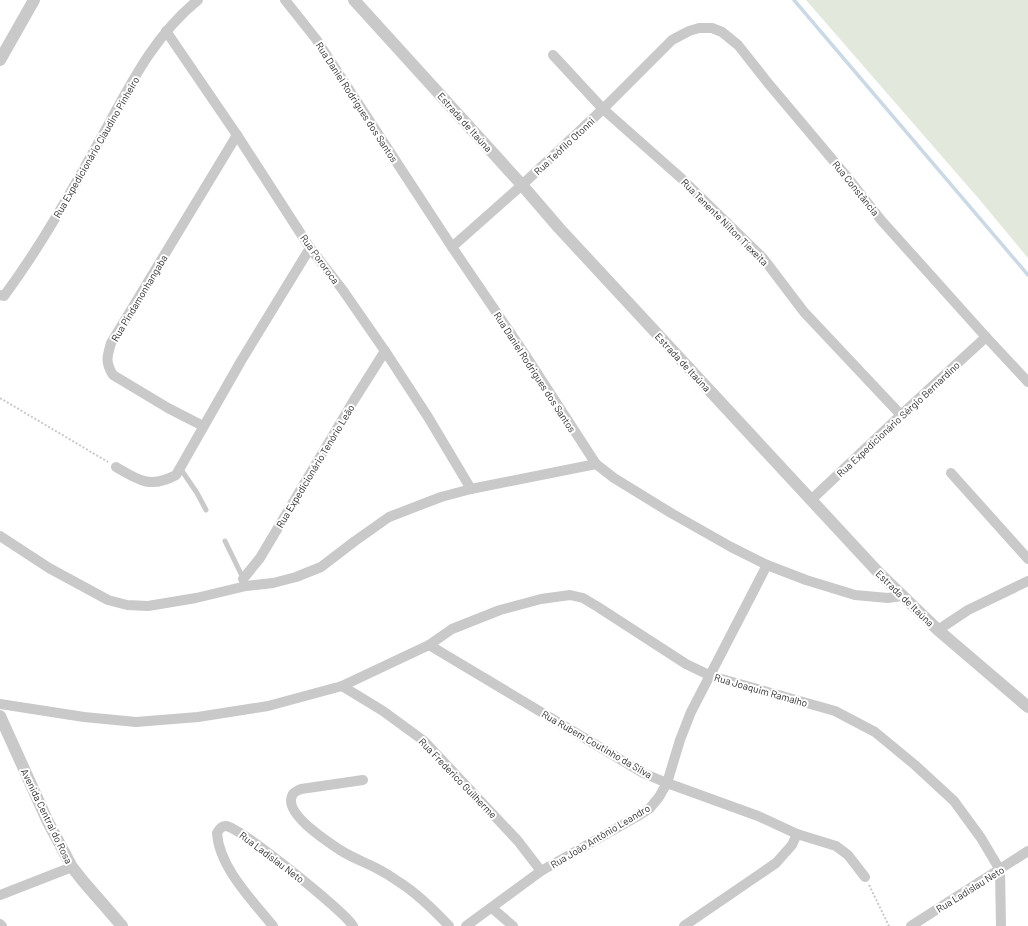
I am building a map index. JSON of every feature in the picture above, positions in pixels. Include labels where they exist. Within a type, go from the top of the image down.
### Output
[{"type":"street","points":[[0,60],[34,0]]},
{"type":"street","name":"Rua Expedicionário Claudino Pinheiro","points":[[1,298],[44,238],[129,88],[154,47],[166,31],[198,0]]},
{"type":"street","name":"Rua Daniel Rodrigues dos Santos","points":[[285,0],[316,39],[596,464],[614,478],[671,513],[731,547],[767,564],[806,580],[855,595],[888,598],[901,596]]},
{"type":"street","name":"Estrada de Itaúna","points":[[354,0],[522,185],[564,234],[901,596],[938,630],[1028,707]]},
{"type":"street","name":"Rua Constância","points":[[672,40],[689,31],[699,28],[712,28],[722,32],[738,45],[881,220],[1028,382]]},
{"type":"street","name":"Rua Pororoca","points":[[166,31],[238,135],[310,248],[385,351],[428,417],[471,489]]},
{"type":"street","name":"Rua Teófilo Otonni","points":[[452,247],[522,185],[603,109],[672,40]]},
{"type":"street","name":"Rua Tenente Nilton Tiexeita","points":[[553,55],[603,109],[681,178],[763,258],[804,312],[901,415]]},
{"type":"street","name":"Rua Pindamonhangaba","points":[[204,426],[168,408],[113,374],[108,366],[108,355],[111,343],[238,135]]},
{"type":"street","points":[[116,467],[147,482],[158,483],[176,475],[286,286],[310,248]]},
{"type":"street","name":"Rua Expedicionário Sérgio Bernardino","points":[[811,500],[986,337]]},
{"type":"street","name":"Rua Expedicionário Tenório Leão","points":[[245,583],[354,400],[385,351]]},
{"type":"street","points":[[0,536],[49,568],[108,600],[127,605],[148,606],[196,598],[245,583],[273,583],[296,577],[321,567],[390,517],[441,497],[471,489],[596,464]]},
{"type":"street","points":[[951,473],[1028,559]]},
{"type":"street","name":"Rua João Antônio Leandro","points":[[466,926],[541,871],[644,812],[659,798],[667,783],[688,719],[767,564]]},
{"type":"street","points":[[938,630],[968,610],[1028,581]]},
{"type":"street","name":"Rua Joaquim Ramalho","points":[[0,704],[84,717],[136,722],[198,717],[268,706],[342,686],[429,645],[452,629],[500,610],[540,599],[570,595],[583,598],[686,664],[711,676],[834,711],[875,732],[915,765],[954,801],[981,838],[1000,870],[1001,926]]},
{"type":"street","name":"Rua Rubem Coutinho da Silva","points":[[429,645],[643,772],[667,783],[721,801],[797,834],[836,846],[848,855],[865,877]]},
{"type":"street","name":"Rua Frederico Guilherme","points":[[342,686],[382,711],[424,741],[518,841],[541,871]]},
{"type":"street","name":"Avenida Central do Rosa","points":[[0,716],[48,822],[72,867],[83,882],[122,926]]},
{"type":"street","points":[[363,780],[301,789],[295,792],[292,796],[291,801],[294,811],[309,827],[341,851],[400,882],[430,906],[449,926]]},
{"type":"street","name":"Rua Ladislau Neto","points":[[273,926],[232,875],[217,840],[217,833],[222,827],[226,826],[235,829],[266,852],[319,893],[353,926]]},
{"type":"street","points":[[684,926],[776,863],[792,845],[797,834]]},
{"type":"street","name":"Rua Ladislau Neto","points":[[911,926],[1028,851]]},
{"type":"street","points":[[0,894],[72,867]]},
{"type":"street","points":[[492,908],[513,926]]},
{"type":"lane","points":[[180,468],[197,493],[206,510]]},
{"type":"lane","points":[[225,541],[245,583]]},
{"type":"path","points":[[0,398],[116,467]]},
{"type":"path","points":[[865,877],[889,926]]},
{"type":"shaded area","points":[[806,0],[1028,0],[1028,258],[979,199]]},
{"type":"waterway","points":[[794,0],[1028,275]]}]
